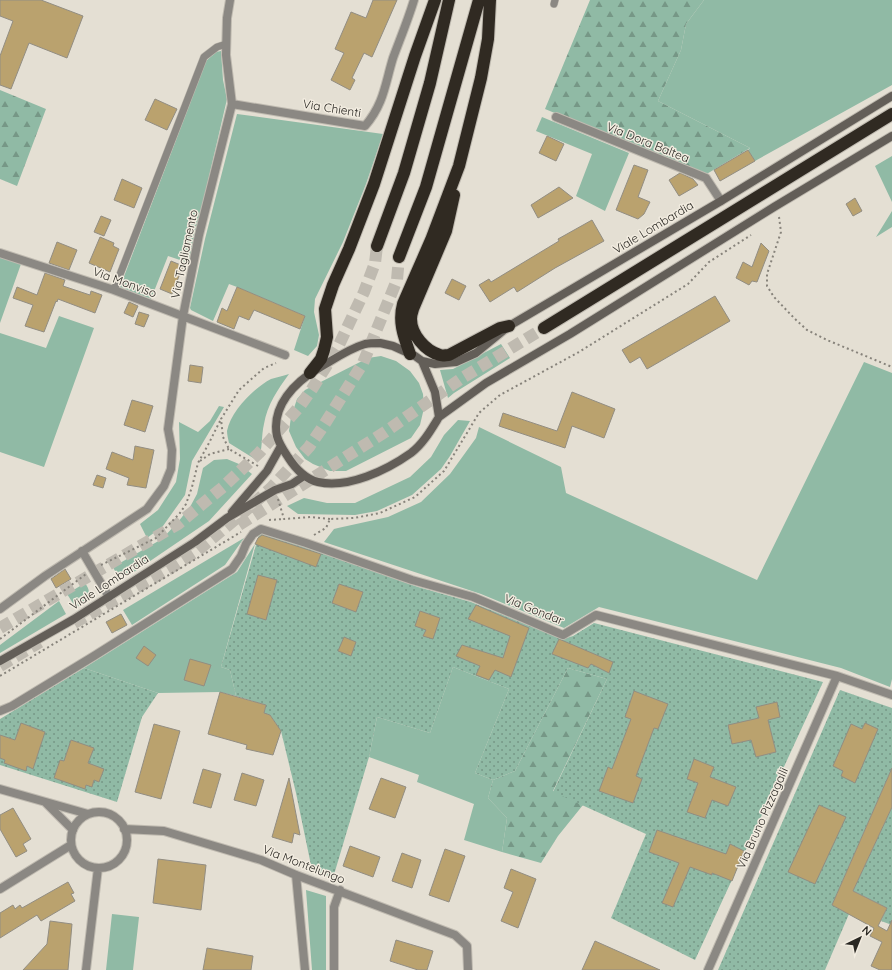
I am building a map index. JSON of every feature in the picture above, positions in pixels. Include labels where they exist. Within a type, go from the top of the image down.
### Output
[{"type":"highway","points":[[310,373],[321,359],[324,350],[327,337],[325,309],[333,285],[349,250],[374,184],[415,56],[435,0]]},
{"type":"highway","points":[[377,246],[404,173],[430,83],[449,0]]},
{"type":"highway","points":[[399,258],[426,187],[479,0]]},
{"type":"highway","points":[[490,0],[488,39],[481,78],[459,166],[446,231],[413,309],[411,320],[413,330],[418,339],[432,352],[440,355],[449,355],[500,328],[509,326]]},
{"type":"highway","points":[[544,328],[892,114]]},
{"type":"highway","points":[[410,354],[401,328],[400,314],[431,240],[459,166]]},
{"type":"main road","name":"Viale Lombardia","points":[[422,361],[435,364],[456,362],[476,353],[509,326],[721,201],[892,96]]},
{"type":"main road","points":[[439,417],[435,392],[422,361],[393,346],[380,343],[365,344],[338,356],[310,373],[297,383],[281,406],[276,428],[281,446],[291,462],[304,476],[317,482],[331,484],[364,478],[411,452],[426,437],[439,417],[486,384],[892,136]]},
{"type":"main road","name":"Viale Lombardia","points":[[227,518],[267,471],[281,446]]},
{"type":"main road","name":"Viale Lombardia","points":[[0,661],[74,619],[109,597],[195,542],[227,518],[276,490],[292,484],[304,476]]},
{"type":"street","name":"Via Tagliamento","points":[[82,551],[147,509],[164,486],[171,468],[172,450],[168,429],[183,316],[199,235],[232,104],[226,55],[227,18],[230,0]]},
{"type":"street","name":"Via Chienti","points":[[232,104],[365,126],[376,112],[387,85],[393,60],[414,0]]},
{"type":"street","name":"Via Dora Baltea","points":[[556,117],[706,178],[721,201]]},
{"type":"street","name":"Via Monviso","points":[[0,253],[114,290],[285,355]]},
{"type":"street","name":"Via Gondar","points":[[0,711],[12,706],[94,656],[232,568],[241,556],[252,534],[261,529],[330,551],[412,580],[472,597],[563,635],[596,616],[837,676],[892,696]]},
{"type":"street","points":[[0,609],[82,551],[109,597]]},
{"type":"street","name":"Via Bruno Pizzagalli","points":[[708,970],[837,676]]},
{"type":"street","points":[[0,789],[88,814],[98,812],[108,814],[116,818],[124,829],[127,839],[122,854],[116,862],[108,866],[98,868],[89,866],[79,860],[71,845],[73,830],[78,822],[88,814]]},
{"type":"street","points":[[46,803],[73,830]]},
{"type":"street","name":"Via Montelungo","points":[[124,829],[164,831],[261,860],[296,875],[340,890],[455,935],[467,946],[468,970]]},
{"type":"street","points":[[0,889],[71,845]]},
{"type":"street","points":[[86,970],[98,868]]},
{"type":"street","points":[[296,875],[305,970]]},
{"type":"street","points":[[334,970],[334,907],[340,890]]},
{"type":"lane","points":[[114,290],[204,57],[217,47],[226,44]]},
{"type":"path","points":[[774,207],[779,217],[781,232],[767,274],[767,286],[774,297],[807,330],[892,368]]},
{"type":"path","points":[[306,543],[310,537],[326,528],[330,519],[354,518],[380,513],[415,497],[444,472],[480,413],[500,395],[579,352],[688,284],[709,262],[753,233]]},
{"type":"path","points":[[0,639],[92,570],[156,538],[180,513],[186,504],[198,463],[221,419],[239,390],[264,368],[275,363],[285,355]]},
{"type":"path","points":[[198,463],[210,454],[229,449],[223,437],[221,419]]},
{"type":"path","points":[[264,521],[284,519]]},
{"type":"path","points":[[0,676],[247,528]]},
{"type":"green space","points":[[590,0],[704,0],[686,24],[681,50],[658,101],[750,148],[705,175],[545,109]]},
{"type":"green space","points":[[704,0],[892,0],[892,85],[755,161],[748,150],[750,148],[658,101],[681,50],[686,24]]},
{"type":"green space","points":[[221,51],[223,80],[227,99],[189,263],[168,256],[151,299],[120,287],[206,61],[216,52]]},
{"type":"green space","points":[[0,90],[46,109],[17,186],[0,179]]},
{"type":"green space","points":[[237,114],[383,134],[366,184],[343,242],[315,299],[314,312],[319,335],[317,346],[308,356],[294,350],[305,316],[237,287],[229,284],[213,321],[191,310],[190,308],[205,239]]},
{"type":"green space","points":[[542,117],[629,153],[605,211],[576,196],[592,154],[536,131]]},
{"type":"green space","points":[[892,156],[892,202],[875,166]]},
{"type":"green space","points":[[892,211],[892,227],[876,237]]},
{"type":"green space","points":[[0,257],[21,264],[0,323]]},
{"type":"green space","points":[[59,316],[94,328],[44,467],[0,452],[0,333],[46,348]]},
{"type":"green space","points":[[501,344],[510,358],[448,398],[440,370],[453,369]]},
{"type":"green space","points":[[381,356],[396,361],[410,371],[419,383],[423,394],[424,408],[420,425],[411,438],[346,471],[330,471],[305,459],[296,447],[289,431],[291,417],[297,399],[305,390],[368,358]]},
{"type":"green space","points":[[864,362],[892,373],[892,679],[890,687],[841,668],[599,607],[564,628],[481,594],[324,542],[334,529],[388,517],[421,502],[450,474],[476,438],[479,427],[561,467],[566,493],[757,580]]},
{"type":"green space","points":[[289,374],[277,391],[265,417],[261,452],[258,461],[229,443],[227,431],[229,423],[244,401],[264,383],[271,379]]},
{"type":"green space","points":[[219,406],[224,407],[192,461],[185,495],[163,526],[147,538],[140,524],[158,510],[176,482],[180,459],[179,422],[198,432],[210,421]]},
{"type":"green space","points":[[458,420],[470,421],[441,469],[412,495],[377,511],[355,515],[298,514],[287,506],[304,498],[327,503],[355,503],[410,477],[431,457],[444,435]]},
{"type":"green space","points":[[227,459],[239,464],[252,474],[209,521],[131,574],[116,573],[113,567],[162,539],[178,522],[190,507],[197,494],[203,468],[214,460]]},
{"type":"green space","points":[[260,531],[418,587],[471,602],[563,639],[573,636],[594,623],[823,682],[695,960],[611,918],[646,834],[553,792],[607,679],[568,668],[515,771],[493,780],[475,773],[509,689],[453,667],[430,733],[377,717],[369,757],[333,878],[312,870],[281,731],[270,715],[264,713],[266,705],[236,696],[230,670],[221,667]]},
{"type":"green space","points":[[244,538],[225,565],[132,625],[123,610]]},
{"type":"green space","points":[[255,544],[221,667],[230,670],[236,696],[220,692],[158,693],[84,668],[237,572]]},
{"type":"green space","points":[[85,583],[89,591],[88,597],[76,608],[67,594]]},
{"type":"green space","points":[[59,601],[66,614],[0,653],[0,645]]},
{"type":"green space","points":[[453,667],[509,689],[475,773],[493,780],[488,798],[507,818],[502,852],[464,840],[474,804],[417,782],[419,775],[369,757],[377,717],[430,733]]},
{"type":"green space","points":[[84,668],[158,693],[142,717],[117,802],[0,765],[0,719]]},
{"type":"green space","points":[[568,668],[607,679],[553,791],[583,805],[558,836],[541,863],[502,852],[507,818],[488,798],[493,780],[515,771]]},
{"type":"green space","points":[[840,690],[892,708],[892,768],[832,905],[849,914],[825,970],[718,970]]},
{"type":"green space","points":[[892,807],[892,925],[881,921],[887,908],[853,891]]},
{"type":"green space","points":[[306,890],[326,896],[326,970],[312,970]]},
{"type":"green space","points":[[112,914],[139,917],[133,970],[106,970]]},
{"type":"building","points":[[0,0],[41,0],[83,16],[67,58],[29,43],[11,89],[0,85],[0,56],[13,21],[0,16]]},
{"type":"building","points":[[373,0],[397,0],[372,57],[364,53],[352,78],[355,80],[350,90],[331,80],[344,53],[335,49],[351,12],[366,18]]},
{"type":"building","points":[[155,99],[177,109],[167,130],[145,120]]},
{"type":"building","points":[[547,136],[564,144],[556,161],[539,153]]},
{"type":"building","points":[[748,150],[755,161],[720,181],[714,170]]},
{"type":"building","points":[[634,165],[648,170],[638,197],[650,202],[644,214],[638,219],[616,210]]},
{"type":"building","points":[[680,173],[693,179],[698,185],[679,196],[669,180]]},
{"type":"building","points":[[122,179],[142,188],[134,208],[114,200]]},
{"type":"building","points":[[559,187],[573,198],[538,218],[531,205]]},
{"type":"building","points":[[855,198],[862,211],[853,216],[846,204]]},
{"type":"building","points":[[101,216],[111,220],[104,236],[94,232]]},
{"type":"building","points":[[592,220],[604,241],[555,268],[517,292],[514,287],[490,302],[479,285],[489,279],[491,282],[559,241],[558,239]]},
{"type":"building","points":[[100,237],[114,243],[113,246],[119,249],[110,272],[89,263]]},
{"type":"building","points":[[57,242],[77,250],[69,270],[49,263]]},
{"type":"building","points":[[761,243],[769,251],[757,282],[752,281],[749,285],[736,278],[743,262],[752,267]]},
{"type":"building","points":[[171,261],[183,266],[172,294],[160,289]]},
{"type":"building","points":[[45,273],[65,280],[63,286],[90,295],[91,291],[102,295],[95,313],[58,299],[44,332],[25,326],[33,305],[13,298],[17,287],[37,295]]},
{"type":"building","points":[[452,279],[466,286],[459,300],[445,293]]},
{"type":"building","points":[[237,287],[305,316],[300,329],[254,310],[249,320],[239,316],[234,329],[217,322],[222,308],[227,311]]},
{"type":"building","points":[[715,296],[730,321],[647,369],[640,357],[630,363],[622,350]]},
{"type":"building","points":[[129,302],[138,306],[133,317],[124,313]]},
{"type":"building","points":[[139,312],[149,315],[144,327],[135,324]]},
{"type":"building","points":[[190,365],[203,367],[201,383],[188,381]]},
{"type":"building","points":[[572,392],[615,409],[604,438],[572,426],[565,448],[499,426],[503,413],[557,431]]},
{"type":"building","points":[[132,400],[153,406],[145,432],[124,425]]},
{"type":"building","points":[[135,446],[154,450],[146,488],[127,485],[129,478],[106,469],[112,452],[133,460]]},
{"type":"building","points":[[97,475],[106,478],[103,488],[93,485]]},
{"type":"building","points":[[262,535],[321,554],[316,567],[255,544],[258,538]]},
{"type":"building","points":[[65,569],[71,579],[56,588],[51,579]]},
{"type":"building","points":[[258,575],[277,580],[266,620],[247,614]]},
{"type":"building","points":[[339,584],[363,592],[356,612],[332,603]]},
{"type":"building","points":[[476,605],[529,628],[511,677],[495,670],[489,680],[476,675],[480,666],[456,656],[462,645],[503,658],[510,636],[468,619]]},
{"type":"building","points":[[420,611],[440,618],[433,639],[423,636],[426,630],[415,626]]},
{"type":"building","points":[[121,614],[127,625],[112,633],[106,622]]},
{"type":"building","points":[[344,637],[356,642],[351,656],[338,651]]},
{"type":"building","points":[[559,639],[613,662],[609,673],[591,664],[588,668],[552,654]]},
{"type":"building","points":[[144,646],[156,655],[148,666],[136,658]]},
{"type":"building","points":[[190,659],[211,665],[204,686],[184,680]]},
{"type":"building","points":[[634,691],[668,704],[658,729],[654,728],[636,776],[642,779],[633,803],[599,791],[608,767],[612,769],[631,719],[625,717]]},
{"type":"building","points":[[220,692],[266,705],[264,713],[270,715],[281,731],[273,755],[246,749],[247,745],[208,734]]},
{"type":"building","points":[[777,702],[780,717],[768,720],[776,752],[756,757],[751,740],[732,744],[728,725],[759,718],[756,707]]},
{"type":"building","points":[[21,723],[45,732],[33,769],[27,766],[26,771],[4,763],[5,760],[0,758],[0,735],[15,740]]},
{"type":"building","points":[[865,723],[878,729],[855,783],[841,776],[843,771],[833,766],[851,724],[862,729]]},
{"type":"building","points":[[154,724],[180,731],[161,799],[135,792]]},
{"type":"building","points":[[71,740],[94,748],[88,763],[104,769],[99,782],[94,780],[92,787],[86,785],[85,789],[54,778],[60,760],[64,761]]},
{"type":"building","points":[[694,759],[714,767],[710,777],[736,787],[728,806],[712,800],[705,818],[687,812],[698,783],[687,779]]},
{"type":"building","points":[[892,768],[892,807],[853,891],[887,908],[878,926],[887,931],[892,920],[892,970],[880,970],[871,966],[882,942],[870,936],[874,928],[832,905]]},
{"type":"building","points":[[203,769],[221,774],[211,808],[193,803]]},
{"type":"building","points":[[242,773],[264,780],[256,806],[234,800]]},
{"type":"building","points":[[289,778],[300,835],[294,833],[292,843],[272,837]]},
{"type":"building","points":[[381,778],[406,787],[395,818],[369,809]]},
{"type":"building","points":[[819,805],[846,817],[815,884],[788,872]]},
{"type":"building","points":[[13,808],[31,839],[23,844],[27,851],[16,857],[0,829],[0,815]]},
{"type":"building","points":[[657,830],[726,854],[730,844],[744,851],[732,881],[712,873],[712,875],[690,867],[673,907],[662,903],[679,863],[649,852]]},
{"type":"building","points":[[350,846],[380,857],[373,877],[343,866]]},
{"type":"building","points":[[445,849],[465,856],[449,902],[429,895]]},
{"type":"building","points":[[402,853],[421,860],[412,888],[392,881]]},
{"type":"building","points":[[158,859],[206,865],[201,910],[153,903]]},
{"type":"building","points":[[511,869],[536,879],[518,928],[501,921],[513,892],[504,888]]},
{"type":"building","points":[[68,882],[74,893],[71,894],[75,901],[41,921],[37,915],[0,938],[0,913],[13,905],[15,909],[20,905],[22,908]]},
{"type":"building","points":[[50,921],[72,924],[68,970],[23,970],[47,944]]},
{"type":"building","points":[[396,940],[433,951],[427,970],[418,970],[390,961]]},
{"type":"building","points":[[595,941],[660,970],[582,970]]},
{"type":"building","points":[[207,948],[253,956],[251,970],[203,970]]},
{"type":"tunnel","points":[[0,628],[178,524],[223,487],[259,453],[300,406],[337,349],[364,292],[375,263],[377,246]]},
{"type":"tunnel","points":[[74,623],[169,569],[197,551],[271,488],[309,447],[363,363],[397,280],[399,257]]},
{"type":"tunnel","points":[[239,525],[385,432],[462,378],[544,328]]},
{"type":"tunnel","points":[[0,666],[40,642]]}]
